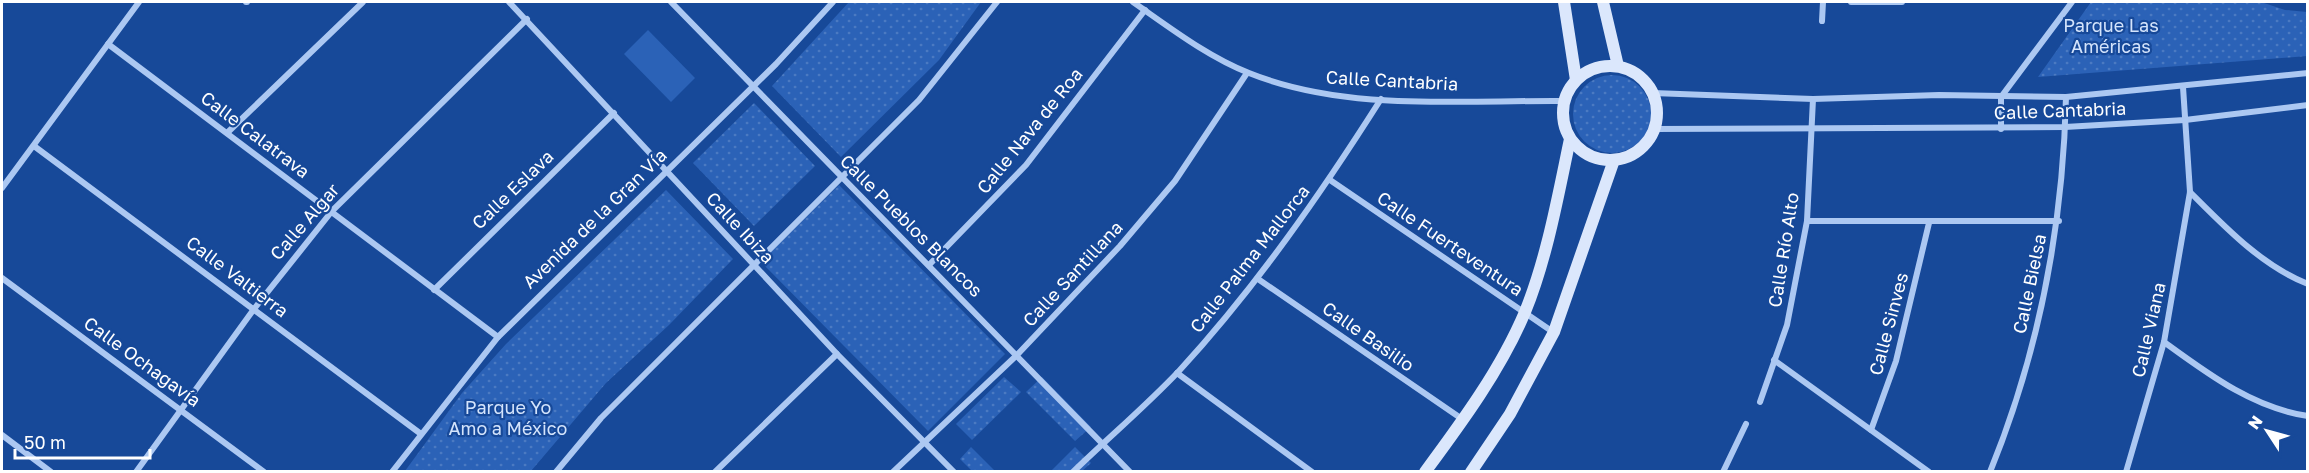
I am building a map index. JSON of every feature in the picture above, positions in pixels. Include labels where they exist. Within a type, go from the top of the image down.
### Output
[{"type":"street","points":[[2,188],[139,2]]},
{"type":"street","points":[[227,133],[363,2]]},
{"type":"street","name":"Calle Ibiza","points":[[509,2],[837,354],[954,471]]},
{"type":"street","name":"Calle Pueblos Blancos","points":[[671,2],[1130,471]]},
{"type":"street","name":"Avenida de la Gran Vía","points":[[392,471],[498,337],[752,87],[833,2]]},
{"type":"street","points":[[556,471],[601,418],[919,100],[997,2]]},
{"type":"street","name":"Calle Cantabria","points":[[1133,2],[1214,55],[1247,73],[1296,88],[1350,98],[1564,101]]},
{"type":"street","points":[[1564,2],[1576,80]]},
{"type":"street","points":[[1603,2],[1618,66]]},
{"type":"street","points":[[1822,21],[1823,2]]},
{"type":"street","points":[[1851,2],[1902,2]]},
{"type":"street","points":[[2001,129],[2001,97],[2072,2]]},
{"type":"street","name":"Calle Nava de Roa","points":[[929,265],[1026,165],[1146,10]]},
{"type":"street","name":"Calle Algar","points":[[136,471],[254,309],[332,211],[527,19]]},
{"type":"street","name":"Calle Calatrava","points":[[108,44],[498,337]]},
{"type":"street","points":[[1618,66],[1633,71],[1645,81],[1653,93],[1657,111],[1650,138],[1634,153],[1614,160],[1589,155],[1570,139],[1563,121],[1564,101],[1576,80],[1595,68],[1618,66]]},
{"type":"street","name":"Calle Santillana","points":[[893,471],[948,417],[1017,355],[1157,204],[1212,129],[1247,73]]},
{"type":"street","name":"Calle Cantabria","points":[[1653,93],[1813,99],[1939,95],[2066,97],[2307,73]]},
{"type":"street","name":"Calle Viana","points":[[2127,471],[2164,342],[2190,192],[2183,87]]},
{"type":"street","name":"Calle Bielsa","points":[[1990,471],[2014,408],[2030,355],[2058,221],[2066,97]]},
{"type":"street","name":"Calle Palma Mallorca","points":[[1073,471],[1177,373],[1258,279],[1329,180],[1381,99]]},
{"type":"street","name":"Calle Río Alto","points":[[1760,402],[1787,325],[1807,221],[1813,99]]},
{"type":"street","name":"Calle Cantabria","points":[[1654,129],[2065,127],[2185,120],[2307,105]]},
{"type":"street","name":"Calle Eslava","points":[[434,290],[614,113]]},
{"type":"street","points":[[1425,471],[1462,419],[1504,353],[1525,312],[1538,271],[1570,139]]},
{"type":"street","name":"Calle Valtierra","points":[[34,146],[421,434]]},
{"type":"street","points":[[1471,471],[1510,414],[1554,332],[1614,160]]},
{"type":"street","name":"Calle Fuerteventura","points":[[1329,180],[1554,332]]},
{"type":"street","points":[[2190,192],[2215,218],[2277,269],[2307,284]]},
{"type":"street","points":[[1807,221],[1929,223],[2058,221]]},
{"type":"street","name":"Calle Sinves","points":[[1871,430],[1896,361],[1916,287],[1929,223]]},
{"type":"street","name":"Calle Ochagavía","points":[[2,278],[264,471]]},
{"type":"street","name":"Calle Basilio","points":[[1258,279],[1462,419]]},
{"type":"street","points":[[2164,342],[2229,387],[2256,401],[2307,416]]},
{"type":"street","points":[[715,471],[837,354]]},
{"type":"street","points":[[1774,360],[1929,471]]},
{"type":"street","points":[[1177,373],[1312,471]]},
{"type":"street","points":[[1723,471],[1746,424]]},
{"type":"street","points":[[2,435],[51,471]]},
{"type":"green space","points":[[849,2],[981,2],[939,60],[841,157],[772,86]]},
{"type":"green space","name":"Parque Las Américas","points":[[2091,2],[2261,2],[2285,10],[2307,12],[2307,56],[2038,77]]},
{"type":"green space","points":[[648,30],[695,78],[671,102],[624,54]]},
{"type":"green space","points":[[1612,75],[1627,78],[1639,87],[1648,99],[1651,114],[1648,129],[1639,141],[1627,150],[1612,153],[1597,150],[1585,141],[1576,129],[1573,114],[1576,99],[1585,87],[1597,78]]},
{"type":"green space","points":[[754,103],[815,166],[754,226],[693,163]]},
{"type":"green space","points":[[839,185],[1005,354],[928,431],[761,262]]},
{"type":"green space","name":"Parque Yo Amo a México","points":[[666,190],[733,259],[669,325],[606,383],[531,471],[405,471],[462,393],[506,344]]},
{"type":"green space","points":[[1004,377],[1021,392],[972,440],[956,424]]},
{"type":"green space","points":[[1042,377],[1091,427],[1075,441],[1026,392]]},
{"type":"green space","points":[[971,447],[995,471],[972,471],[960,459]]},
{"type":"green space","points":[[1075,447],[1091,463],[1082,471],[1050,472]]}]
